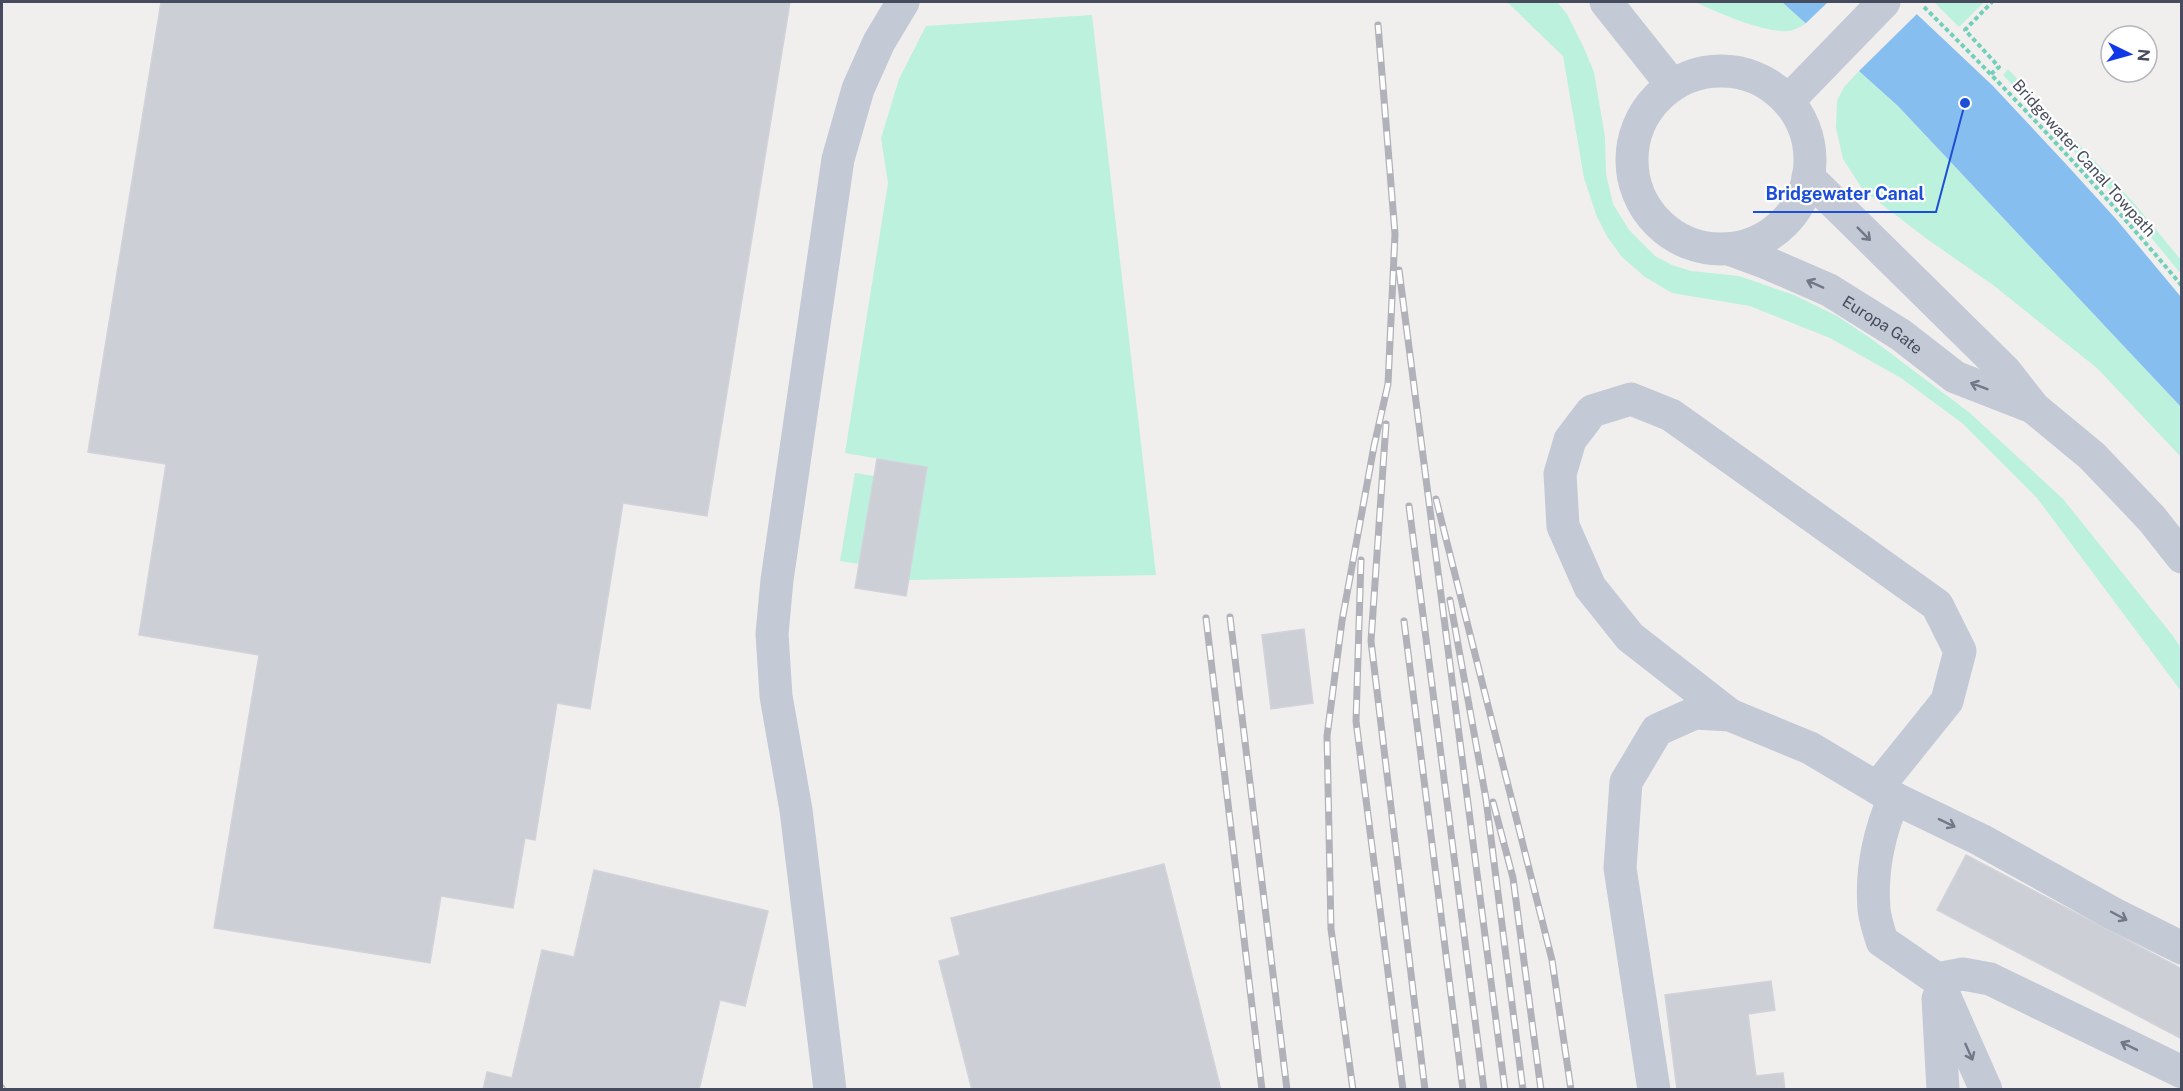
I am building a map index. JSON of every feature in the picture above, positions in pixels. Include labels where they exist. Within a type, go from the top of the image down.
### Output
[{"type":"street","points":[[830,1089],[796,810],[776,696],[772,634],[779,569],[838,159],[858,89],[879,42],[903,2]]},
{"type":"street","points":[[1606,2],[1672,85]]},
{"type":"street","points":[[1788,101],[1884,2]]},
{"type":"street","points":[[1720,70],[1745,74],[1769,85],[1788,101],[1802,124],[1809,150],[1808,177],[1799,203],[1782,224],[1758,241],[1729,249],[1700,247],[1673,235],[1651,215],[1637,190],[1631,160],[1636,131],[1650,105],[1672,85],[1695,74],[1720,70]]},
{"type":"street","name":"Europa Gate","points":[[1808,177],[2005,371],[2034,408],[2092,456],[2152,519],[2181,557]]},
{"type":"street","name":"Europa Gate","points":[[1729,249],[1829,290],[1901,335],[1955,377],[2034,408]]},
{"type":"street","points":[[1986,1089],[1936,979],[1882,941],[1874,910],[1874,872],[1883,825],[1886,793],[1947,701],[1960,651],[1937,605],[1671,415],[1631,399],[1592,411],[1570,440],[1560,474],[1563,526],[1590,587],[1630,637],[1730,715],[1810,748],[1886,793],[1981,840],[2114,914],[2181,948]]},
{"type":"street","points":[[1654,1089],[1620,868],[1626,782],[1657,730],[1695,713],[1730,715]]},
{"type":"street","points":[[1936,979],[1963,974],[1990,979],[2181,1072]]},
{"type":"street","points":[[1936,979],[1943,1089]]},
{"type":"path","points":[[1991,74],[1999,67],[1965,30],[1992,2]]},
{"type":"path","name":"Bridgewater Canal Towpath","points":[[1924,7],[1991,74],[2121,214],[2181,286]]},
{"type":"green space","points":[[1507,2],[1557,2],[1567,14],[1594,72],[1605,137],[1606,174],[1613,204],[1629,230],[1655,256],[1672,265],[1691,271],[1739,276],[1794,295],[1837,316],[1873,340],[1970,413],[2063,499],[2173,636],[2181,648],[2181,691],[2037,498],[1962,423],[1901,378],[1830,338],[1750,306],[1672,293],[1645,277],[1622,257],[1608,238],[1597,217],[1584,178],[1563,56]]},
{"type":"green space","points":[[1696,2],[1782,2],[1806,23],[1789,31],[1767,29],[1728,17]]},
{"type":"green space","points":[[1934,2],[1984,2],[1959,27]]},
{"type":"green space","points":[[1092,15],[1156,575],[909,580],[927,467],[845,453],[888,183],[881,138],[899,79],[926,26]]},
{"type":"green space","points":[[2008,69],[2134,203],[2181,260],[2181,274],[2127,208],[2003,75]]},
{"type":"green space","points":[[1859,71],[1898,106],[2181,407],[2181,457],[2097,368],[1993,285],[1927,239],[1863,190],[1843,159],[1836,128],[1837,101],[1844,87]]},
{"type":"green space","points":[[855,473],[874,476],[859,564],[840,561]]},
{"type":"water","points":[[1782,2],[1904,2],[1993,86],[2116,219],[2181,297],[2181,407],[1898,106]]},
{"type":"pier","points":[[1828,2],[1909,2],[1919,12],[1857,73],[1804,25]]},
{"type":"building","points":[[161,2],[790,2],[707,516],[623,503],[590,709],[557,703],[535,840],[525,838],[513,908],[441,896],[430,963],[214,928],[259,655],[139,635],[166,464],[88,452]]},
{"type":"building","points":[[877,459],[927,467],[906,596],[855,588]]},
{"type":"building","points":[[1304,629],[1313,703],[1271,709],[1262,635]]},
{"type":"building","points":[[1966,855],[2182,969],[2182,1039],[1937,910]]},
{"type":"building","points":[[1164,864],[1221,1090],[972,1090],[939,961],[960,955],[951,918]]},
{"type":"building","points":[[594,870],[768,911],[745,1006],[720,1000],[699,1090],[483,1090],[487,1072],[512,1078],[542,950],[574,957]]},
{"type":"building","points":[[1771,981],[1775,1010],[1748,1014],[1756,1076],[1783,1073],[1785,1090],[1677,1090],[1665,995]]},
{"type":"railway","points":[[1353,1090],[1331,929],[1327,736],[1342,621],[1374,446],[1388,384],[1395,234],[1378,25]]},
{"type":"railway","points":[[1399,270],[1505,1090]]},
{"type":"railway","points":[[1386,424],[1371,641],[1425,1090]]},
{"type":"railway","points":[[1436,499],[1552,960],[1571,1090]]},
{"type":"railway","points":[[1409,506],[1484,1090]]},
{"type":"railway","points":[[1361,560],[1356,721],[1403,1090]]},
{"type":"railway","points":[[1450,600],[1486,799],[1523,1090]]},
{"type":"railway","points":[[1230,617],[1287,1090]]},
{"type":"railway","points":[[1206,618],[1262,1090]]},
{"type":"railway","points":[[1404,621],[1463,1090]]},
{"type":"railway","points":[[1493,802],[1513,878],[1541,1090]]},
{"type":"place","name":"Bridgewater Canal","points":[[1965,103]]}]
